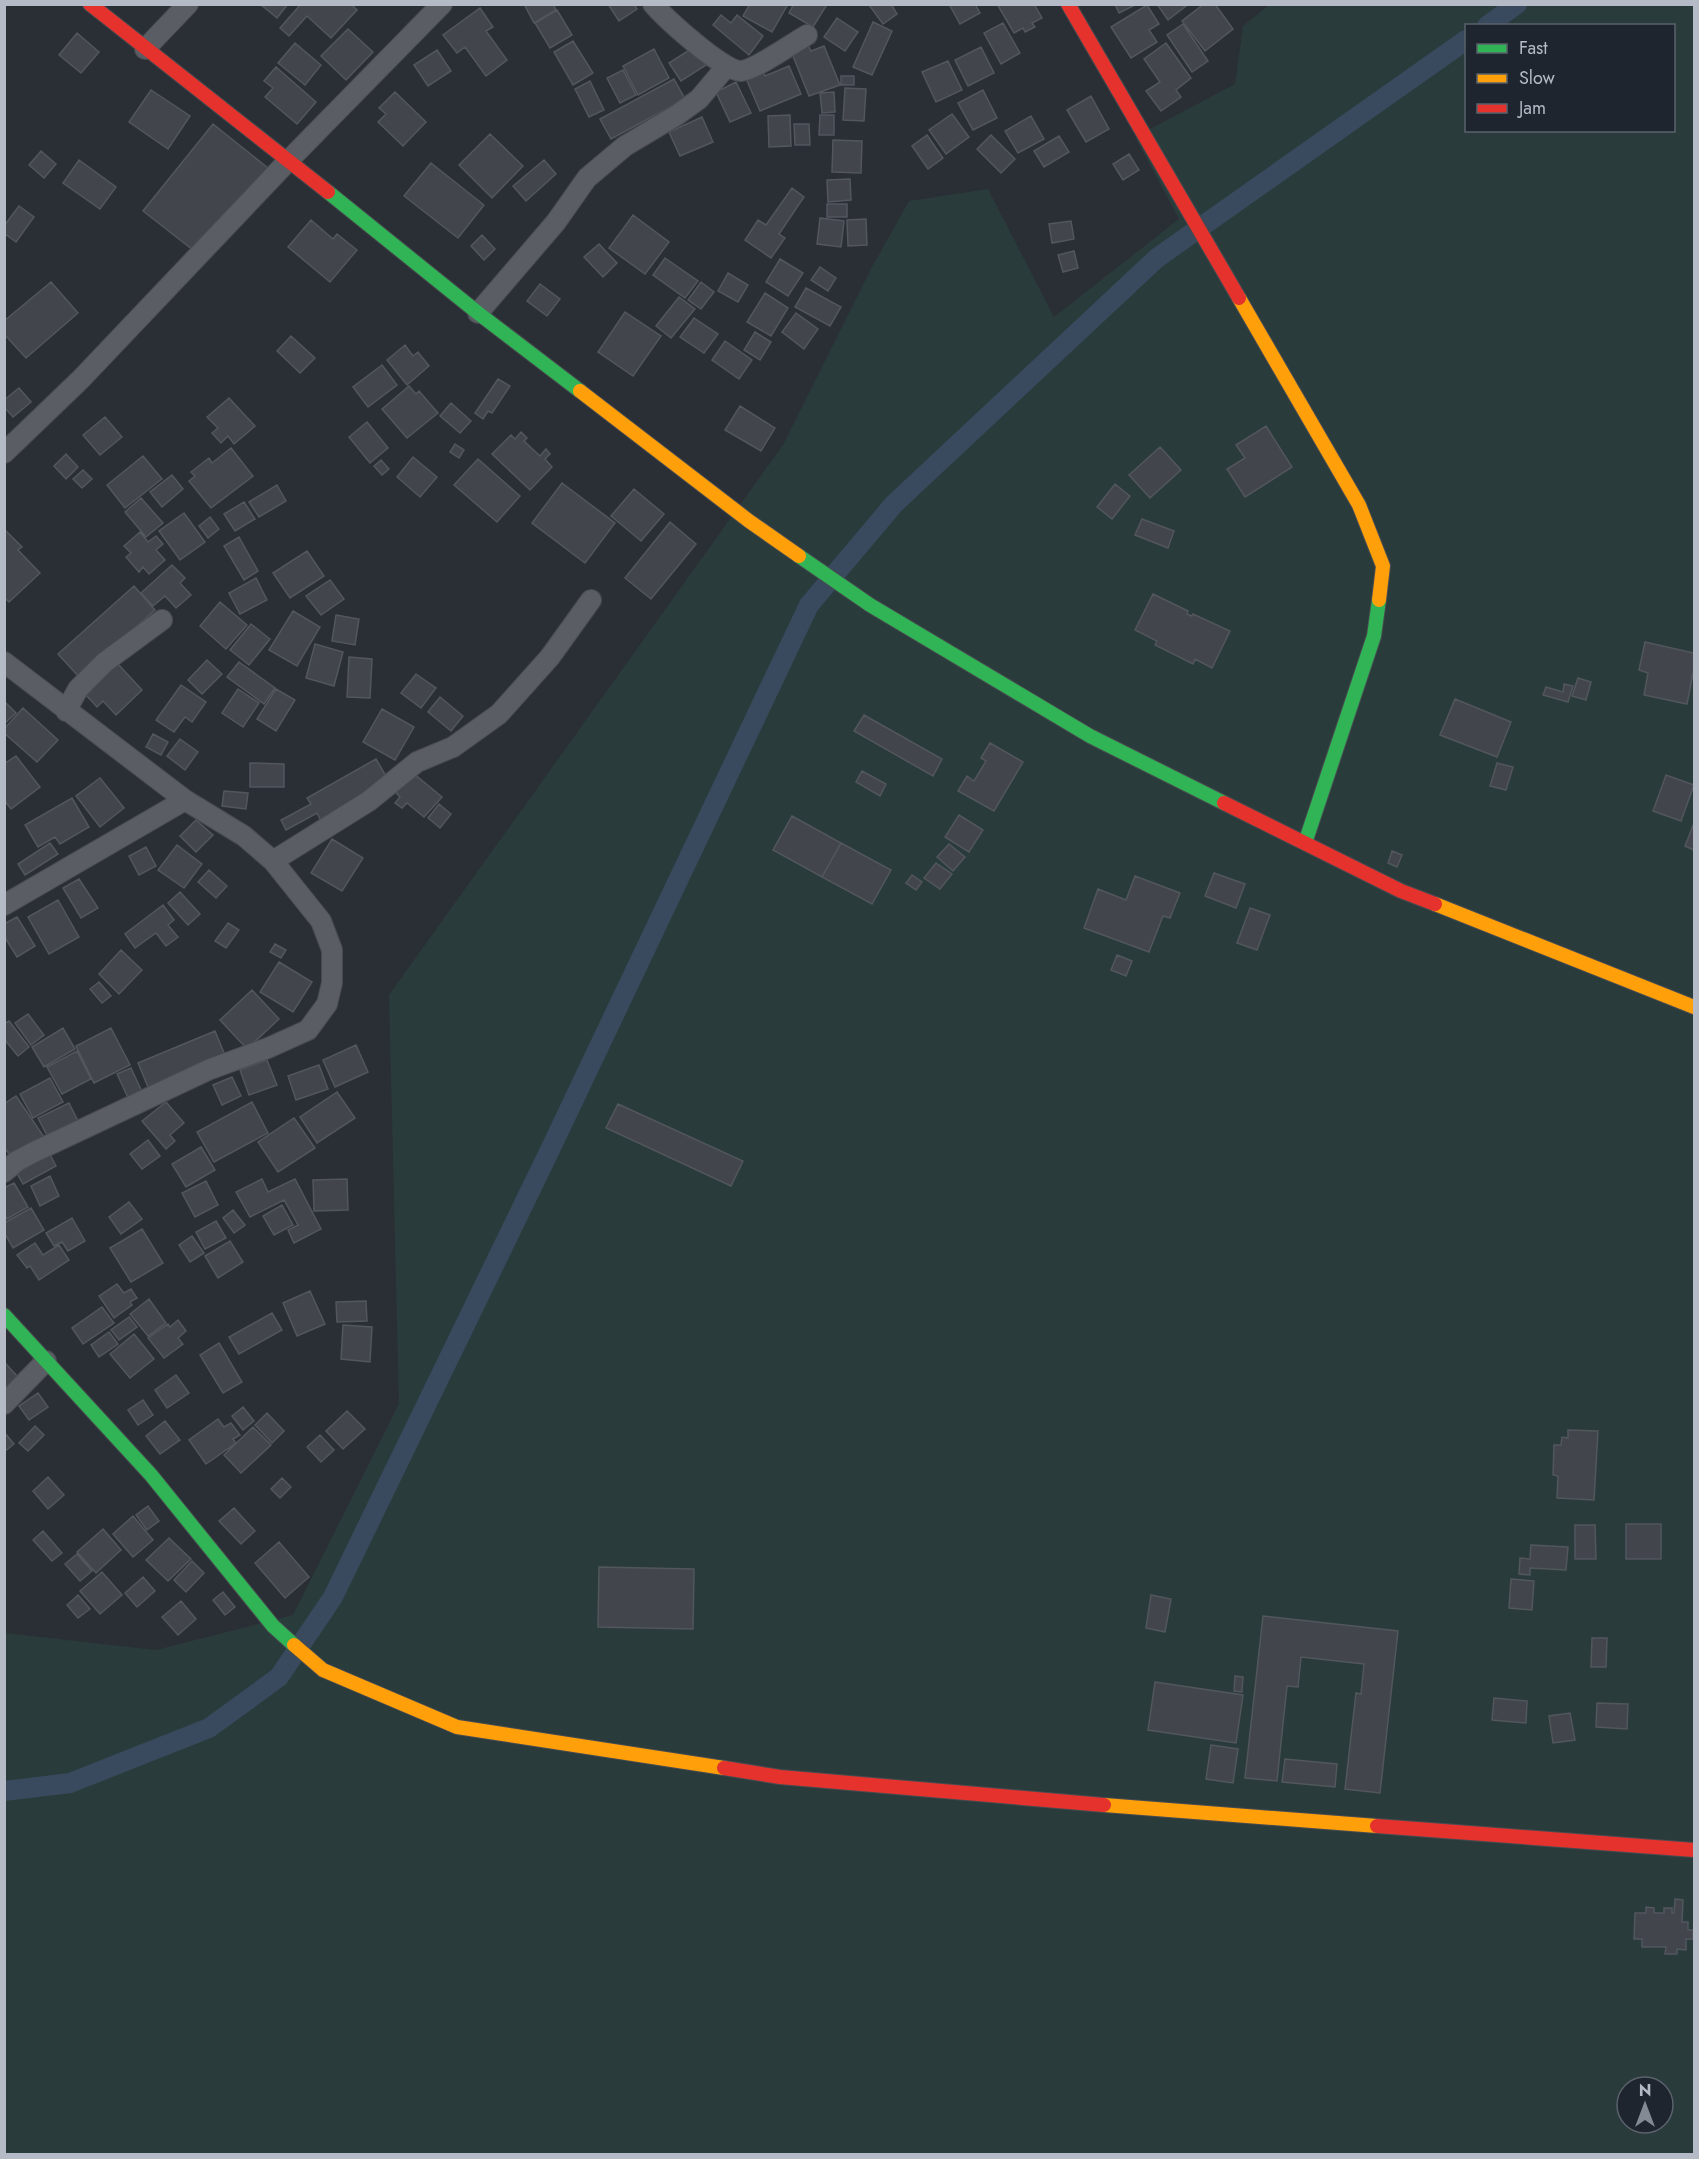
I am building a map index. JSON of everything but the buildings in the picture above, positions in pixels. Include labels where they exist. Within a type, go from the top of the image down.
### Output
[{"type":"street","points":[[90,4],[290,160],[478,313],[749,521],[870,605],[1090,736],[1401,891],[1695,1007]]},
{"type":"street","points":[[145,49],[188,4]]},
{"type":"street","points":[[4,453],[81,379],[442,4]]},
{"type":"street","points":[[653,4],[663,16],[726,67],[741,71],[807,35]]},
{"type":"street","points":[[1068,4],[1359,505],[1383,566],[1374,636],[1305,843]]},
{"type":"street","points":[[478,313],[556,222],[588,178],[625,146],[699,99],[726,67]]},
{"type":"street","points":[[273,861],[369,801],[417,762],[453,747],[499,714],[550,657],[591,600]]},
{"type":"street","points":[[66,711],[78,689],[105,662],[162,620]]},
{"type":"street","points":[[4,662],[185,801],[244,836],[273,861],[321,921],[332,950],[332,983],[327,1004],[308,1030],[268,1048],[208,1070],[33,1152],[16,1161],[4,1172]]},
{"type":"street","points":[[4,905],[185,801]]},
{"type":"street","points":[[4,1315],[151,1475],[273,1626],[323,1670],[456,1727],[780,1777],[1211,1814],[1695,1850]]},
{"type":"street","points":[[4,1404],[46,1361]]},
{"type":"shaded area","points":[[1269,5],[1694,5],[1694,2154],[5,2154],[5,1633],[156,1650],[293,1615],[399,1404],[389,995],[783,445],[871,269],[909,201],[988,189],[1054,317],[1179,219],[1135,137],[1235,84],[1243,26]]},
{"type":"waterway","points":[[1490,24],[1517,4]]},
{"type":"waterway","points":[[4,1791],[70,1783],[209,1728],[279,1677],[333,1597],[548,1154],[809,605],[894,504],[1157,258],[1465,41]]},
{"type":"traffic: fast","points":[[328,192],[478,313],[580,391]]},
{"type":"traffic: fast","points":[[799,556],[870,605],[1090,736],[1224,803]]},
{"type":"traffic: fast","points":[[1305,843],[1374,636],[1379,600]]},
{"type":"traffic: fast","points":[[4,1315],[151,1475],[273,1626],[294,1645]]},
{"type":"traffic: slow","points":[[1239,298],[1359,505],[1383,566],[1379,600]]},
{"type":"traffic: slow","points":[[580,391],[749,521],[799,556]]},
{"type":"traffic: slow","points":[[1435,904],[1694,1007]]},
{"type":"traffic: slow","points":[[294,1645],[323,1670],[457,1727],[724,1768]]},
{"type":"traffic: slow","points":[[1104,1805],[1377,1826]]},
{"type":"traffic: jam","points":[[90,4],[328,192]]},
{"type":"traffic: jam","points":[[1068,4],[1239,298]]},
{"type":"traffic: jam","points":[[1224,803],[1401,891],[1435,904]]},
{"type":"traffic: jam","points":[[724,1768],[780,1777],[1104,1805]]},
{"type":"traffic: jam","points":[[1377,1826],[1694,1850]]}]
